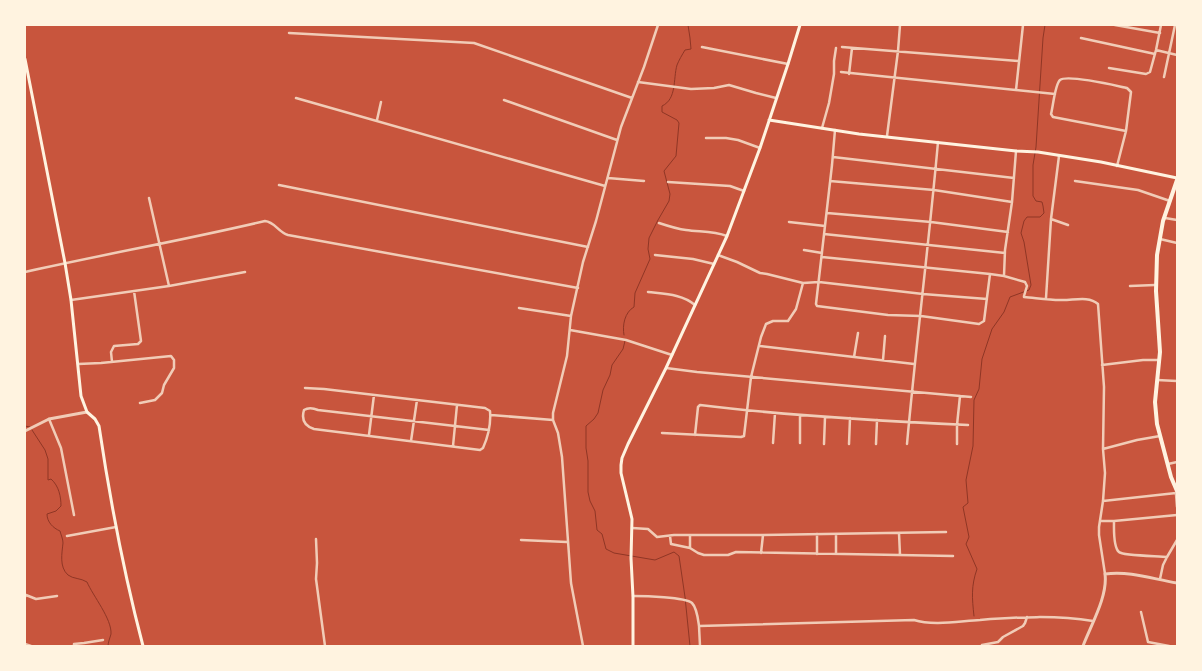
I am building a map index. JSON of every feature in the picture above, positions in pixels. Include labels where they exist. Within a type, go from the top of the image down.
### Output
[{"type":"main road","points":[[633,646],[631,514],[620,465],[628,444],[666,368],[727,236],[760,148],[800,25]]},
{"type":"main road","points":[[25,59],[65,263],[71,300],[80,390],[86,412],[95,419],[99,426],[116,527],[132,606],[143,646]]},
{"type":"main road","points":[[769,120],[835,130],[1016,151],[1032,151],[1177,179],[1175,192],[1165,218],[1157,255],[1156,285],[1160,360],[1155,402],[1157,424],[1176,491]]},
{"type":"street","points":[[583,646],[571,583],[562,457],[558,433],[553,420],[554,408],[567,356],[571,316],[583,262],[606,186],[621,127],[658,25]]},
{"type":"street","points":[[888,136],[900,25]]},
{"type":"street","points":[[1016,90],[1023,25]]},
{"type":"street","points":[[1115,25],[1160,33]]},
{"type":"street","points":[[1109,68],[1148,73],[1151,71],[1161,25]]},
{"type":"street","points":[[1164,77],[1175,25]]},
{"type":"street","points":[[289,33],[474,44],[632,98]]},
{"type":"street","points":[[1082,38],[1177,55]]},
{"type":"street","points":[[702,47],[788,64]]},
{"type":"street","points":[[842,47],[1020,61]]},
{"type":"street","points":[[849,74],[852,47]]},
{"type":"street","points":[[822,128],[830,102],[836,48]]},
{"type":"street","points":[[842,72],[1055,94]]},
{"type":"street","points":[[1117,166],[1126,131],[1131,92],[1128,88],[1090,80],[1065,78],[1059,81],[1051,114],[1053,117],[1126,131]]},
{"type":"street","points":[[638,82],[700,89],[729,85],[776,98]]},
{"type":"street","points":[[296,98],[606,186]]},
{"type":"street","points":[[504,100],[617,140]]},
{"type":"street","points":[[376,120],[381,102]]},
{"type":"street","points":[[835,130],[816,304],[818,307],[981,323],[984,321],[990,274]]},
{"type":"street","points":[[706,138],[738,140],[760,148]]},
{"type":"street","points":[[907,444],[938,142]]},
{"type":"street","points":[[1004,276],[1016,151]]},
{"type":"street","points":[[1046,298],[1051,218],[1059,156]]},
{"type":"street","points":[[833,157],[1014,178]]},
{"type":"street","points":[[608,178],[644,181]]},
{"type":"street","points":[[830,181],[934,190],[1012,202]]},
{"type":"street","points":[[1075,181],[1138,190],[1170,201]]},
{"type":"street","points":[[668,182],[730,186],[744,191]]},
{"type":"street","points":[[279,185],[588,247]]},
{"type":"street","points":[[149,198],[169,286]]},
{"type":"street","points":[[827,214],[931,222],[1008,232]]},
{"type":"street","points":[[1051,218],[1068,225]]},
{"type":"street","points":[[1165,218],[1177,220]]},
{"type":"street","points":[[25,272],[205,236],[265,221],[273,223],[281,232],[288,235],[578,288]]},
{"type":"street","points":[[789,222],[825,226]]},
{"type":"street","points":[[659,223],[685,230],[716,232],[727,236]]},
{"type":"street","points":[[824,234],[1005,253]]},
{"type":"street","points":[[1160,239],[1177,243]]},
{"type":"street","points":[[804,250],[822,255],[1004,276],[1025,282],[1027,286],[1024,296],[1060,300],[1092,300],[1098,304],[1104,400],[1103,449],[1105,473],[1099,535],[1106,586],[1083,646]]},
{"type":"street","points":[[655,254],[714,264]]},
{"type":"street","points":[[718,255],[760,273],[803,283],[819,282],[987,299]]},
{"type":"street","points":[[71,300],[169,286],[245,272]]},
{"type":"street","points":[[662,433],[744,436],[751,377],[766,324],[768,322],[785,322],[789,320],[796,309],[803,283]]},
{"type":"street","points":[[1130,286],[1156,285]]},
{"type":"street","points":[[112,362],[111,352],[114,346],[138,344],[141,341],[134,291]]},
{"type":"street","points":[[648,292],[674,295],[689,299],[695,304]]},
{"type":"street","points":[[519,308],[571,316]]},
{"type":"street","points":[[570,330],[626,340],[672,355]]},
{"type":"street","points":[[854,357],[858,333]]},
{"type":"street","points":[[883,360],[885,336]]},
{"type":"street","points":[[759,346],[914,364]]},
{"type":"street","points":[[78,364],[171,356],[174,360],[174,368],[164,385],[162,393],[155,400],[140,403]]},
{"type":"street","points":[[1102,365],[1160,360]]},
{"type":"street","points":[[666,368],[972,397]]},
{"type":"street","points":[[1158,380],[1177,381]]},
{"type":"street","points":[[305,388],[485,408],[490,411],[491,415],[489,430],[487,439],[484,448],[480,450],[314,429],[306,426],[302,414],[304,410],[310,408],[489,430]]},
{"type":"street","points":[[369,435],[374,395]]},
{"type":"street","points":[[957,444],[960,396]]},
{"type":"street","points":[[411,441],[417,400]]},
{"type":"street","points":[[453,446],[457,405]]},
{"type":"street","points":[[695,434],[699,406],[909,423],[968,425]]},
{"type":"street","points":[[25,430],[49,419],[86,412]]},
{"type":"street","points":[[773,443],[775,413]]},
{"type":"street","points":[[491,415],[553,420]]},
{"type":"street","points":[[800,415],[800,443]]},
{"type":"street","points":[[824,444],[825,417]]},
{"type":"street","points":[[849,444],[850,418]]},
{"type":"street","points":[[49,419],[61,448],[74,515]]},
{"type":"street","points":[[876,444],[877,420]]},
{"type":"street","points":[[1103,449],[1160,436]]},
{"type":"street","points":[[1168,464],[1177,462]]},
{"type":"street","points":[[1103,501],[1176,491],[1177,507]]},
{"type":"street","points":[[1101,521],[1177,515]]},
{"type":"street","points":[[1114,521],[1115,542],[1120,553],[1167,557]]},
{"type":"street","points":[[67,536],[116,527]]},
{"type":"street","points":[[632,528],[648,530],[657,537],[946,532]]},
{"type":"street","points":[[899,533],[900,555]]},
{"type":"street","points":[[817,534],[817,554]]},
{"type":"street","points":[[836,534],[836,554]]},
{"type":"street","points":[[670,536],[671,544],[690,548],[704,555],[728,555],[736,552],[953,556]]},
{"type":"street","points":[[690,536],[690,548]]},
{"type":"street","points":[[761,553],[763,536]]},
{"type":"street","points":[[316,539],[316,579],[325,646]]},
{"type":"street","points":[[522,540],[567,542]]},
{"type":"street","points":[[1160,579],[1163,565],[1177,540]]},
{"type":"street","points":[[1105,574],[1129,574],[1177,583]]},
{"type":"street","points":[[25,597],[26,595],[36,599],[57,596]]},
{"type":"street","points":[[633,596],[689,601],[694,607],[699,626],[700,646]]},
{"type":"street","points":[[1141,612],[1148,642],[1169,646]]},
{"type":"street","points":[[699,626],[914,620],[940,622],[1027,617],[1075,618],[1093,621]]},
{"type":"street","points":[[982,645],[998,642],[1023,626],[1026,623],[1027,617]]},
{"type":"street","points":[[74,646],[74,644],[103,640]]},
{"type":"street","points":[[25,644],[31,646]]},
{"type":"waterway","points":[[624,335],[625,319],[628,312],[634,307],[635,293],[650,259],[648,249],[649,238],[669,201],[670,194],[664,171],[676,156],[679,123],[662,112],[662,106],[667,103],[672,94],[677,65],[680,59],[685,50],[691,49],[688,25]]},
{"type":"waterway","points":[[974,616],[972,592],[977,569],[966,544],[969,537],[963,507],[968,503],[966,480],[973,446],[974,400],[979,389],[982,359],[992,329],[1004,312],[1010,297],[1029,290],[1031,285],[1021,233],[1027,217],[1040,217],[1044,213],[1042,202],[1036,201],[1033,196],[1033,165],[1045,25]]},
{"type":"waterway","points":[[625,341],[623,349],[612,365],[610,375],[603,390],[598,413],[586,426],[588,492],[595,511],[597,530],[602,534],[606,549],[614,553],[655,560],[674,552],[679,556],[690,646]]},
{"type":"waterway","points":[[25,426],[30,427]]},
{"type":"waterway","points":[[32,430],[45,450],[48,459],[48,480],[51,479],[54,482],[60,495],[61,506],[56,511],[47,514],[47,517],[49,522],[60,531],[62,537],[63,568],[68,575],[87,582],[111,628],[108,646]]}]
